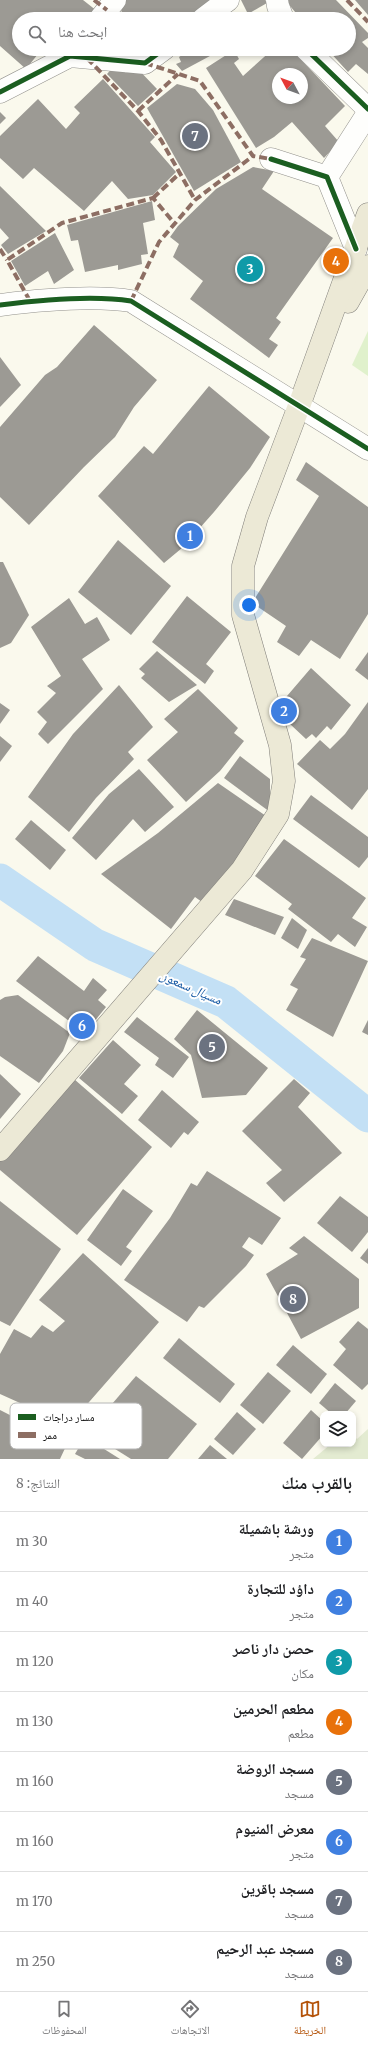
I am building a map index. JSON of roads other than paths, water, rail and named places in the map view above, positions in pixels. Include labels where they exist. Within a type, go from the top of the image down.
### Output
[{"type":"main road","points":[[0,1150],[242,870],[278,814],[284,781],[280,745],[244,615],[243,566],[257,517],[319,353],[362,258],[368,214]]},
{"type":"street","points":[[106,12],[115,0]]},
{"type":"street","points":[[212,12],[228,0]]},
{"type":"street","points":[[277,0],[280,12]]},
{"type":"street","points":[[0,92],[67,56]]},
{"type":"street","points":[[95,56],[145,63],[154,56]]},
{"type":"street","points":[[313,56],[368,109]]},
{"type":"street","points":[[327,177],[368,113]]},
{"type":"street","points":[[271,159],[327,177],[362,258]]},
{"type":"street","points":[[0,305],[30,301],[116,299],[131,301],[368,450]]},
{"type":"waterway","name":"مسيال سمعون","points":[[0,880],[95,945],[226,1002],[368,1116]]},
{"type":"place","name":"مسجد باقرين","points":[[195,136]]},
{"type":"place","name":"مطعم الحرمين","points":[[336,261]]},
{"type":"place","name":"حصن دار ناصر","points":[[250,269]]},
{"type":"place","name":"ورشة باشميلة","points":[[190,536]]},
{"type":"place","name":"داؤد للتجارة","points":[[284,711]]},
{"type":"place","name":"معرض المنيوم","points":[[82,1026]]},
{"type":"place","name":"مسجد الروضة","points":[[212,1047]]},
{"type":"place","name":"مسجد عبد الرحيم","points":[[293,1299]]}]
